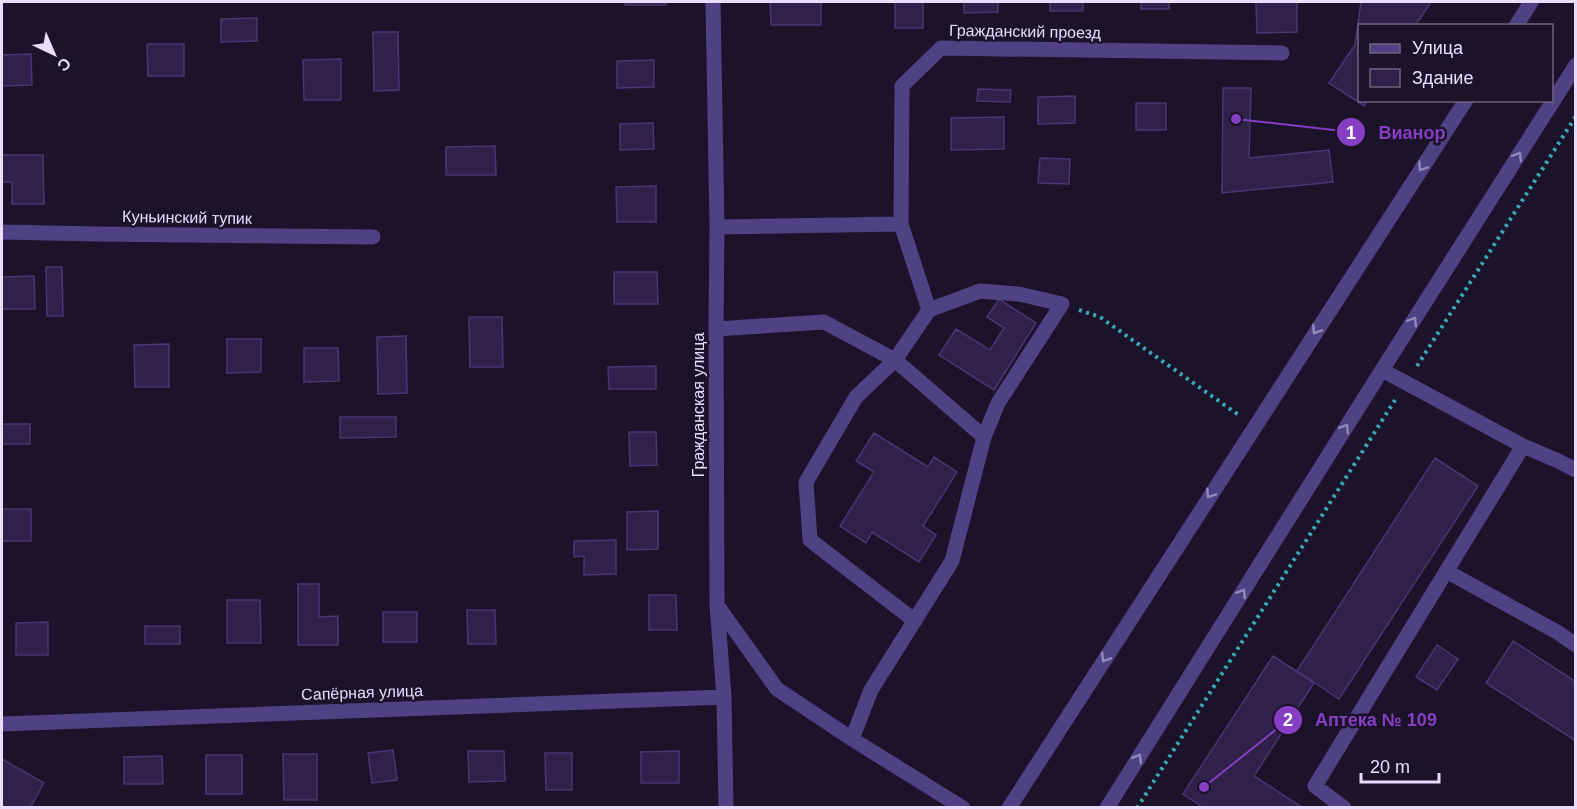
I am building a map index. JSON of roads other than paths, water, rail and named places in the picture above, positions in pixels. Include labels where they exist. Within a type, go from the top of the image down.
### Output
[{"type":"street","name":"Гражданская улица","points":[[713,2],[717,226],[717,605],[724,697],[726,807]]},
{"type":"street","points":[[1517,24],[1531,2]]},
{"type":"street","name":"Гражданский проезд","points":[[929,310],[901,225],[902,86],[941,48],[1282,53]]},
{"type":"street","points":[[1553,100],[1575,65]]},
{"type":"street","points":[[1009,807],[1465,102]]},
{"type":"street","points":[[1107,807],[1552,102]]},
{"type":"street","points":[[717,226],[901,225]]},
{"type":"street","name":"Куньинский тупик","points":[[2,232],[373,237]]},
{"type":"street","points":[[852,739],[871,690],[915,621],[952,561],[984,437],[998,403],[1062,304],[1019,294],[980,291],[929,310],[895,360],[856,397],[807,482],[810,540],[915,621]]},
{"type":"street","points":[[716,329],[824,322],[895,360],[984,437]]},
{"type":"street","points":[[1382,370],[1523,446],[1575,470]]},
{"type":"street","points":[[1344,807],[1315,786],[1523,446]]},
{"type":"street","points":[[1446,571],[1557,632],[1575,645]]},
{"type":"street","points":[[717,605],[777,689],[852,739],[963,807]]},
{"type":"street","name":"Сапёрная улица","points":[[2,724],[724,697]]},
{"type":"place","name":"Вианор","points":[[1236,119]]},
{"type":"place","name":"Аптека № 109","points":[[1204,787]]}]
